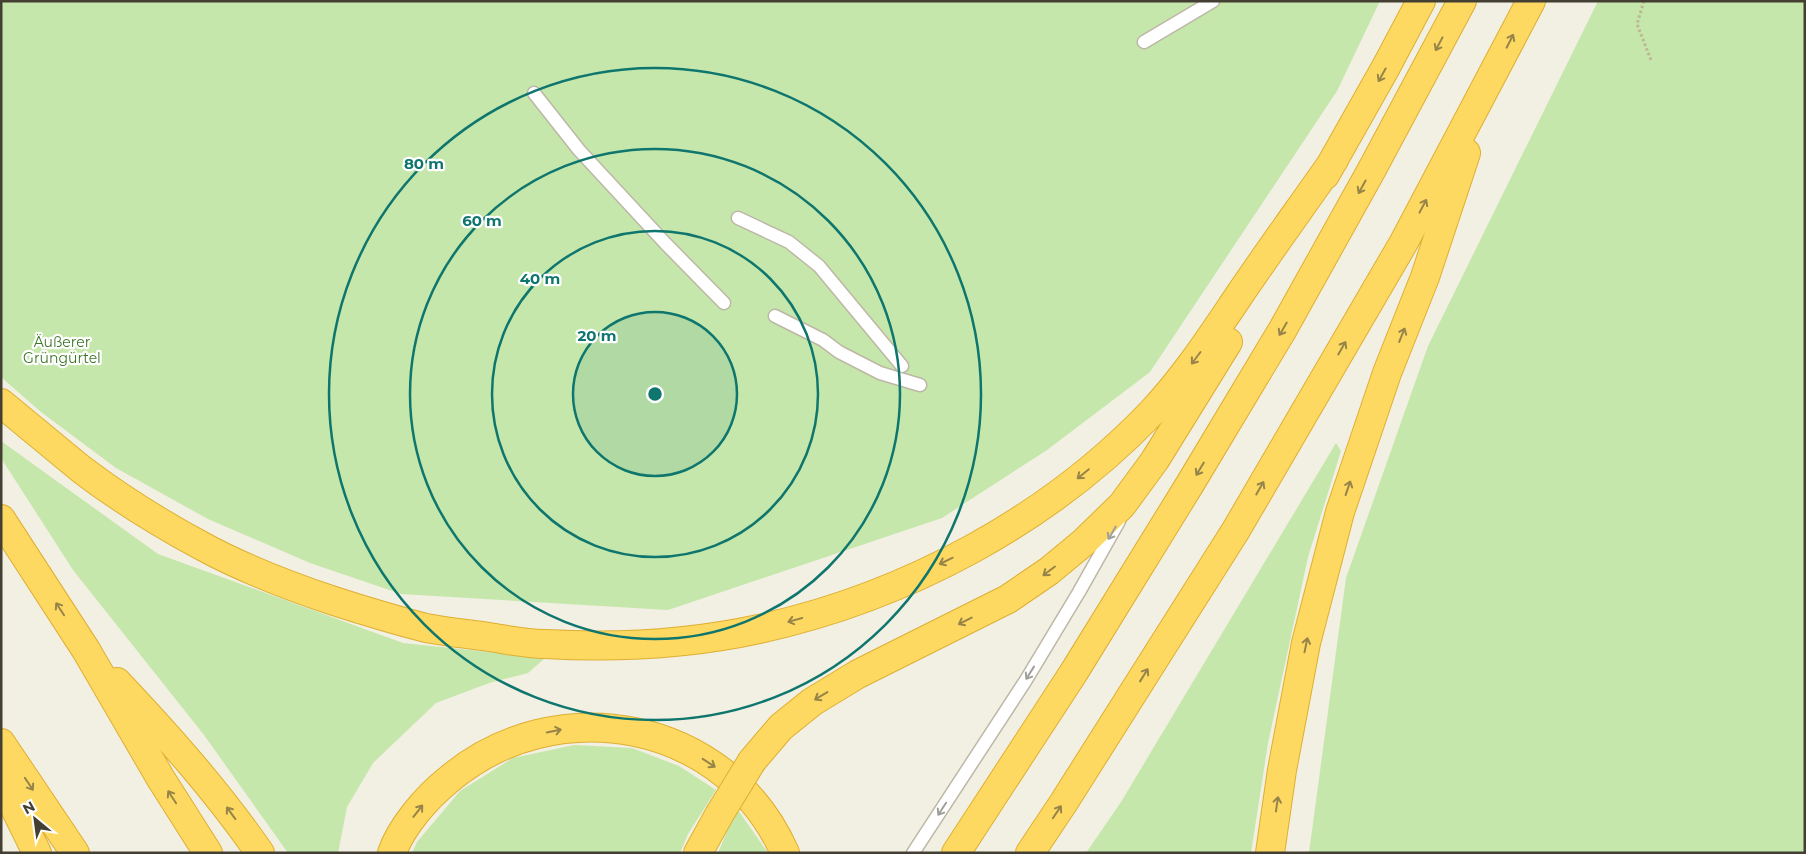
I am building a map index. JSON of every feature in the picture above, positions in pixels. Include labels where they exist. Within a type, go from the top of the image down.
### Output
[{"type":"highway","points":[[698,853],[752,761],[781,727],[812,702],[858,674],[1008,599],[1049,571],[1084,542],[1122,505],[1155,460],[1242,319],[1334,160],[1421,1]]},
{"type":"highway","points":[[956,853],[1074,672],[1278,337],[1371,171],[1462,1]]},
{"type":"highway","points":[[1030,853],[1236,530],[1404,242],[1490,81],[1530,1]]},
{"type":"highway","points":[[1270,853],[1282,770],[1306,643],[1340,512],[1387,373],[1425,277],[1490,81]]},
{"type":"highway","points":[[1,403],[84,471],[204,548],[294,588],[359,609],[429,628],[541,644],[648,644],[757,629],[813,615],[905,582],[989,539],[1067,487],[1152,412],[1197,357],[1334,160]]},
{"type":"highway","points":[[1,519],[86,650],[161,780],[208,853]]},
{"type":"highway","points":[[86,650],[168,736],[214,790],[260,853]]},
{"type":"highway","points":[[392,853],[394,846],[434,791],[464,766],[488,752],[523,737],[558,729],[602,726],[634,731],[661,739],[683,748],[710,764],[742,788],[764,815],[785,853]]},
{"type":"highway","points":[[1,743],[75,853]]},
{"type":"highway","points":[[1,780],[38,853]]},
{"type":"lane","points":[[1144,42],[1213,1]]},
{"type":"lane","points":[[534,93],[578,150],[618,190],[666,244],[724,302]]},
{"type":"lane","points":[[738,218],[789,242],[819,266],[902,366]]},
{"type":"lane","points":[[775,316],[823,340],[839,352],[880,373],[920,385]]},
{"type":"lane","points":[[914,853],[1026,680],[1080,592],[1155,460]]},
{"type":"path","points":[[1644,1],[1637,24],[1651,60]]},
{"type":"green space","name":"Äußerer Grüngürtel","points":[[1,1],[1380,1],[1337,91],[1150,372],[1047,450],[942,518],[668,610],[401,594],[310,563],[208,519],[116,468],[41,412],[1,377]]},
{"type":"green space","points":[[1598,1],[1805,1],[1805,853],[1309,853],[1346,578],[1428,346]]},
{"type":"green space","points":[[1,441],[158,554],[403,643],[545,658],[528,673],[489,683],[436,703],[373,763],[347,807],[338,853],[288,853],[204,735],[73,570],[1,458]]},
{"type":"green space","points":[[1336,443],[1341,451],[1308,557],[1268,743],[1251,853],[1086,853],[1121,802]]},
{"type":"green space","points":[[574,745],[632,748],[679,766],[716,790],[688,834],[680,853],[412,853],[417,842],[460,791],[513,758]]},
{"type":"green space","points":[[738,810],[768,853],[718,853]]}]
